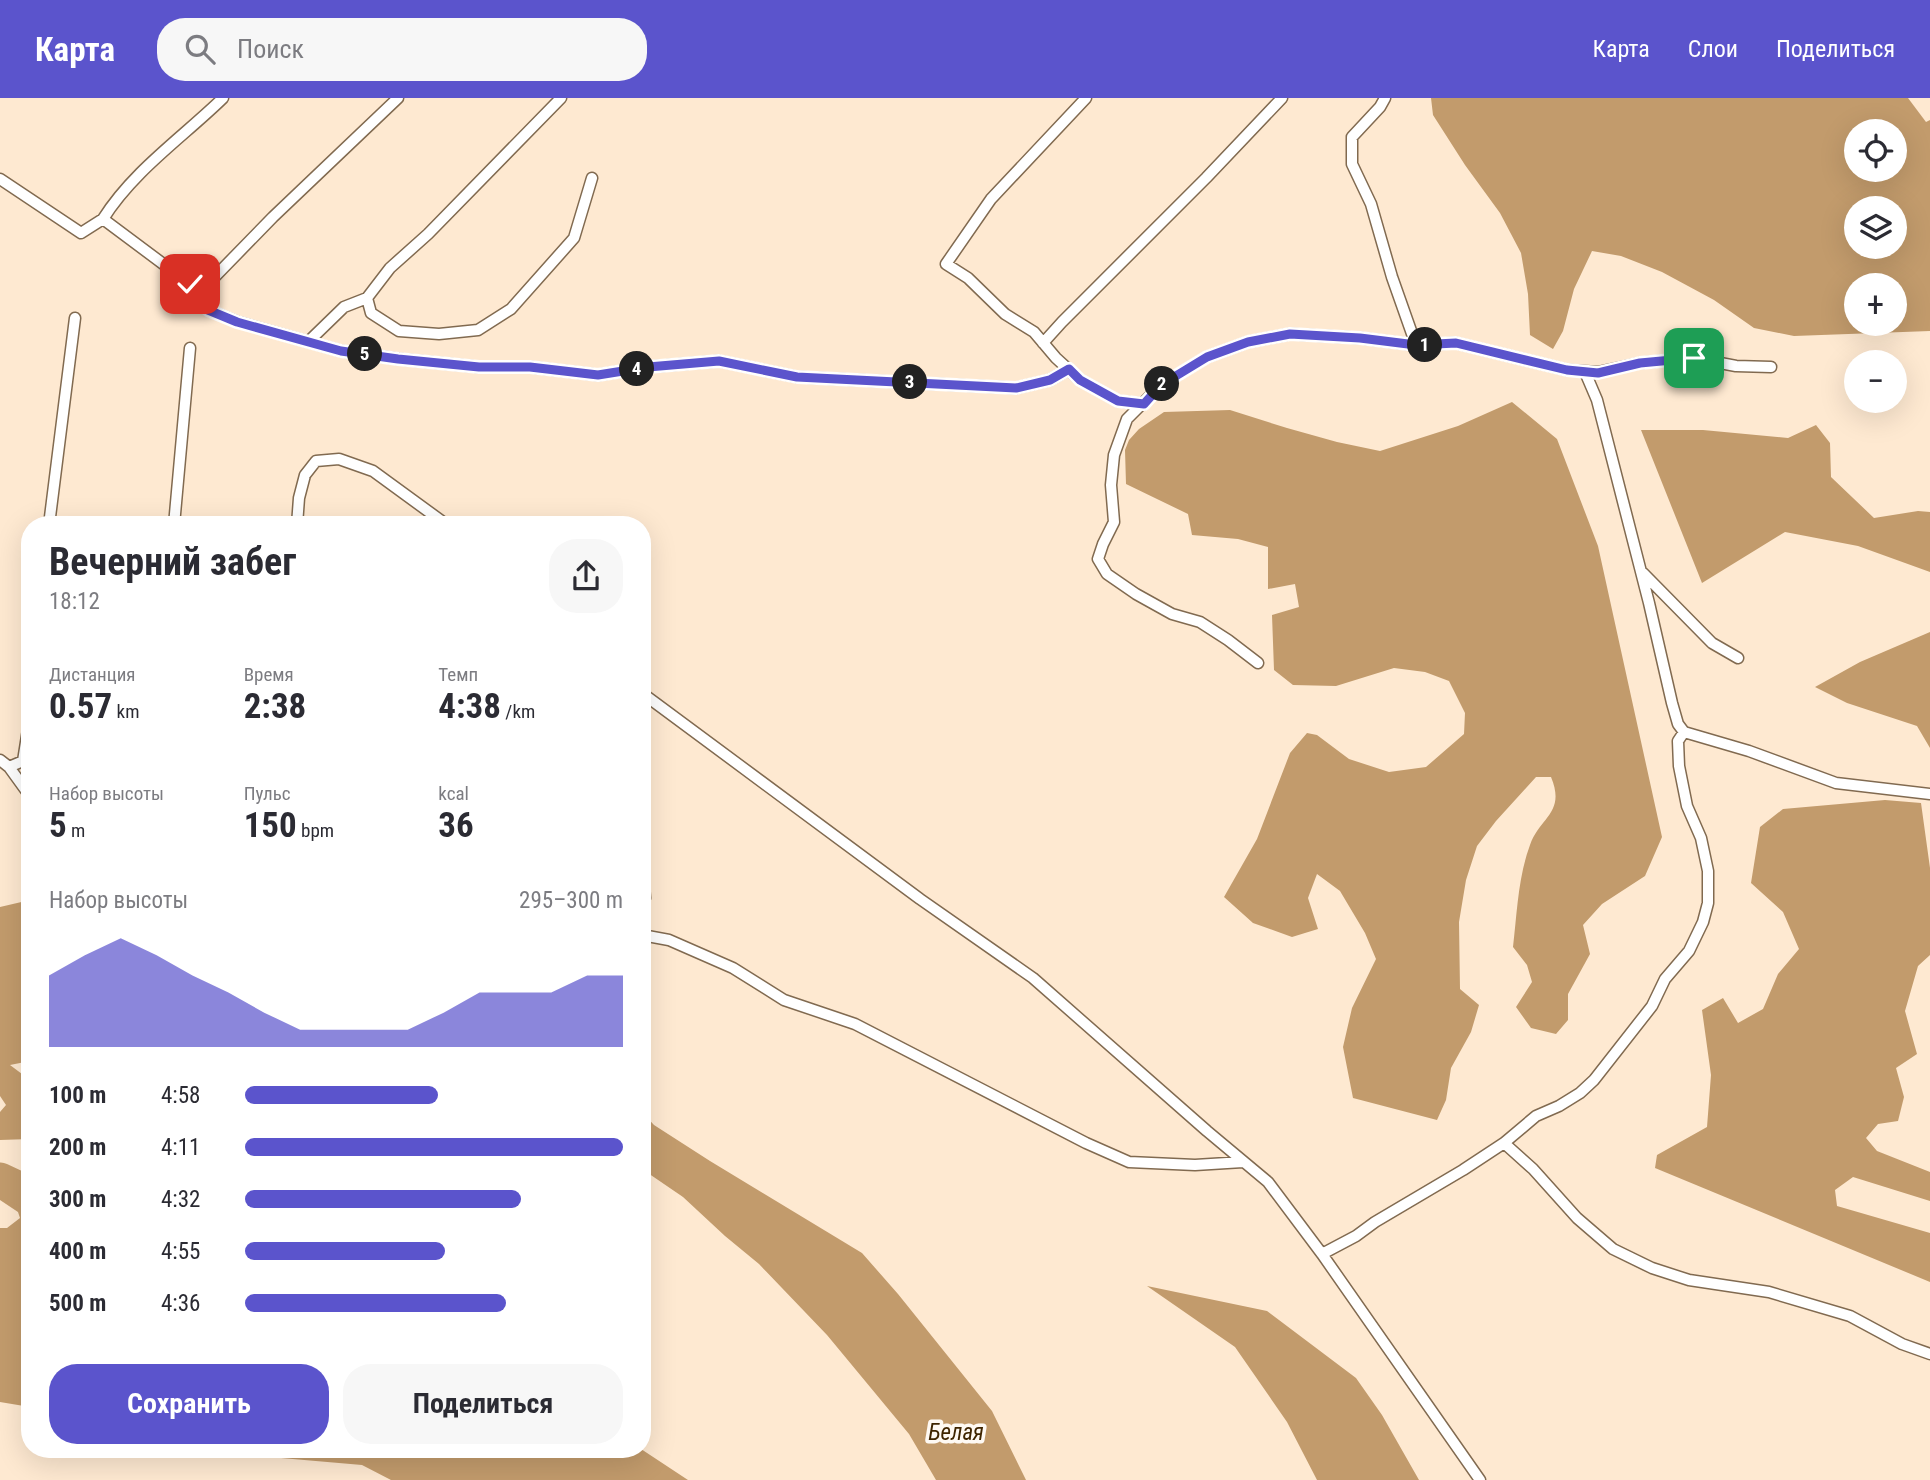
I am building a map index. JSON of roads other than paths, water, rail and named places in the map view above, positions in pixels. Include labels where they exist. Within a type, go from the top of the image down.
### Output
[{"type":"lane","points":[[0,179],[82,233],[103,219],[113,202],[148,166],[223,98]]},
{"type":"lane","points":[[197,295],[273,217],[398,98]]},
{"type":"lane","points":[[309,341],[344,307],[367,298],[390,268],[428,234],[561,98]]},
{"type":"lane","points":[[1086,98],[991,199],[946,264],[968,278],[1005,313],[1034,332],[1080,380],[1118,401],[1144,404]]},
{"type":"lane","points":[[1043,343],[1282,98]]},
{"type":"lane","points":[[1385,98],[1352,137],[1352,163],[1371,204],[1392,277],[1416,345]]},
{"type":"lane","points":[[367,298],[371,313],[399,331],[439,334],[478,330],[511,309],[573,239],[592,178]]},
{"type":"lane","points":[[103,219],[190,284],[208,310],[237,322],[341,351],[479,367],[530,367],[598,375],[648,367],[719,361],[797,377],[1016,388],[1050,380],[1069,369]]},
{"type":"lane","points":[[50,516],[75,318]]},
{"type":"lane","points":[[1258,663],[1200,622],[1172,614],[1136,594],[1107,574],[1098,559],[1114,522],[1111,485],[1114,454],[1127,419],[1161,385],[1207,357],[1248,342],[1290,334],[1360,338],[1416,345],[1456,343],[1567,370],[1598,373],[1640,363],[1694,358],[1736,366],[1771,367]]},
{"type":"lane","points":[[175,516],[190,348]]},
{"type":"lane","points":[[1585,372],[1597,400],[1672,703],[1678,724],[1684,732],[1749,751],[1836,783],[1930,794]]},
{"type":"lane","points":[[298,516],[305,475],[316,461],[339,459],[373,471],[435,516]]},
{"type":"lane","points":[[1640,570],[1712,643],[1738,658]]},
{"type":"lane","points":[[651,701],[919,899],[1033,978],[1268,1182],[1322,1254],[1480,1480]]},
{"type":"lane","points":[[1322,1254],[1463,1170],[1504,1143],[1536,1116],[1580,1093],[1594,1080],[1652,1006],[1665,979],[1689,951],[1703,922],[1708,903],[1708,871],[1679,766],[1678,741],[1684,732]]},
{"type":"lane","points":[[4,764],[21,785]]},
{"type":"lane","points":[[651,937],[669,940],[733,968],[783,1000],[855,1024],[1086,1143],[1129,1162],[1195,1166],[1243,1162]]},
{"type":"lane","points":[[1504,1143],[1533,1169],[1577,1218],[1613,1249],[1652,1268],[1689,1280],[1769,1292],[1850,1316],[1902,1344],[1930,1354]]},
{"type":"water","points":[[1431,98],[1908,98],[1926,122],[1930,120],[1930,331],[1907,332],[1907,273],[1844,273],[1844,334],[1794,336],[1754,328],[1714,300],[1662,272],[1621,256],[1592,251],[1574,289],[1563,331],[1553,349],[1530,335],[1528,294],[1521,253],[1500,213],[1433,115]]},
{"type":"water","points":[[1512,402],[1557,439],[1598,546],[1662,837],[1645,876],[1602,904],[1583,925],[1590,954],[1568,994],[1568,1020],[1556,1034],[1531,1028],[1516,1007],[1532,982],[1527,965],[1513,947],[1518,896],[1526,857],[1534,836],[1554,807],[1555,789],[1551,777],[1536,777],[1496,821],[1477,846],[1466,880],[1459,922],[1460,989],[1479,1005],[1471,1032],[1451,1068],[1446,1100],[1437,1120],[1353,1098],[1343,1047],[1352,1008],[1376,959],[1365,933],[1340,891],[1317,874],[1308,898],[1318,929],[1292,937],[1253,923],[1224,897],[1257,839],[1290,753],[1307,733],[1317,735],[1349,759],[1389,772],[1426,767],[1464,734],[1465,713],[1449,681],[1425,672],[1394,668],[1336,686],[1293,685],[1274,670],[1272,615],[1299,607],[1295,584],[1268,589],[1268,547],[1238,539],[1192,535],[1188,514],[1126,484],[1125,450],[1129,440],[1139,429],[1164,412],[1230,410],[1337,442],[1380,451],[1458,426]]},
{"type":"water","points":[[1816,425],[1830,443],[1831,477],[1874,518],[1918,511],[1930,512],[1930,572],[1858,546],[1785,532],[1702,583],[1641,430],[1703,430],[1788,438]]},
{"type":"water","points":[[1930,632],[1930,748],[1917,726],[1847,703],[1815,687],[1860,662]]},
{"type":"water","points":[[1885,800],[1921,803],[1930,868],[1930,955],[1918,966],[1905,1011],[1917,1054],[1896,1068],[1904,1097],[1898,1121],[1878,1124],[1866,1138],[1877,1151],[1930,1172],[1930,1201],[1853,1177],[1835,1190],[1837,1206],[1930,1233],[1930,1282],[1655,1168],[1657,1155],[1707,1127],[1711,1075],[1702,1010],[1723,998],[1738,1023],[1763,1009],[1778,974],[1799,949],[1783,912],[1751,883],[1760,827],[1783,809]]},
{"type":"water","points":[[21,902],[21,1063],[10,1065],[21,1073],[21,1139],[0,1140],[0,1112],[6,1105],[0,1096],[0,907]]},
{"type":"water","name":"Белая","points":[[651,1122],[710,1161],[862,1253],[992,1411],[1026,1480],[936,1480],[909,1434],[827,1335],[759,1264],[683,1197],[651,1175]]},
{"type":"water","points":[[0,1192],[21,1206],[21,1406],[0,1402],[0,1228],[7,1228],[20,1218],[18,1212],[0,1200]]},
{"type":"water","points":[[1147,1286],[1267,1311],[1356,1378],[1382,1415],[1419,1480],[1317,1480],[1287,1422],[1235,1347]]},
{"type":"water","points":[[651,1456],[688,1480],[391,1480],[362,1465],[281,1458],[651,1458]]},
{"type":"waterway","name":"Белая","points":[[0,1179],[21,1189]]}]
